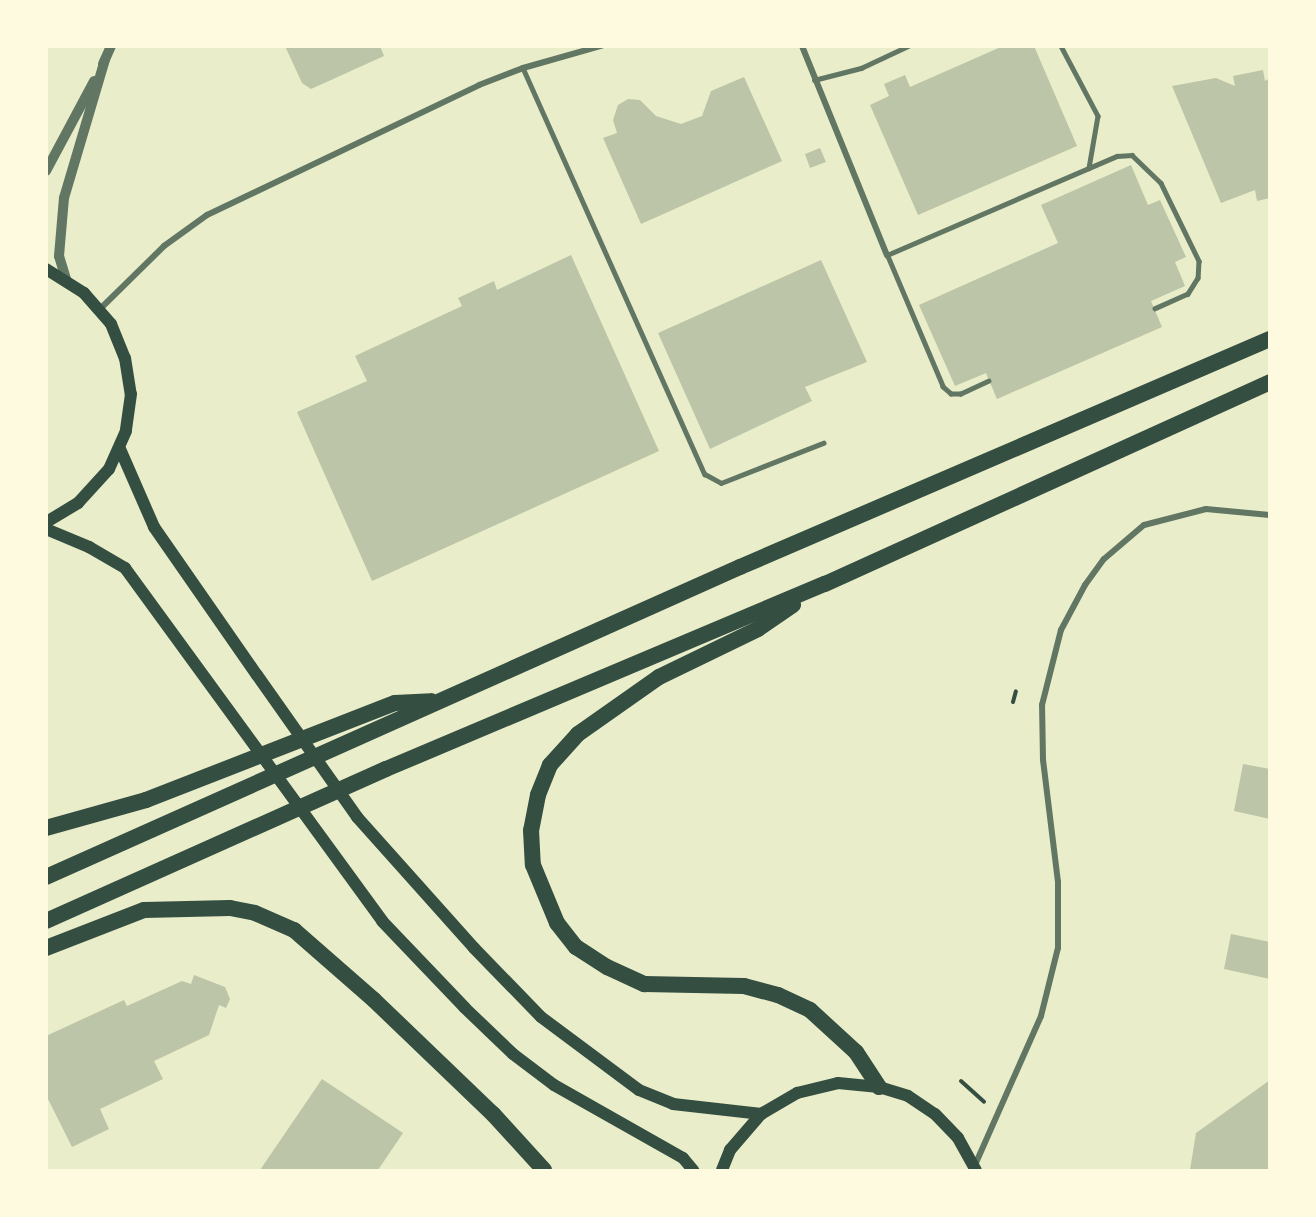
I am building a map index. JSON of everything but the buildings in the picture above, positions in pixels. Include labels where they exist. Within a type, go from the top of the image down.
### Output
[{"type":"highway","points":[[46,877],[239,789],[365,736],[438,700],[1269,339]]},
{"type":"highway","points":[[46,921],[386,770],[825,584],[1269,382]]},
{"type":"highway","points":[[825,584],[758,629],[659,678],[578,734],[550,765],[538,795],[531,830],[533,865],[557,923],[576,947],[607,967],[644,984],[744,986],[778,996],[810,1010],[856,1052],[879,1087]]},
{"type":"highway","points":[[46,828],[146,800],[352,717],[395,703],[438,700]]},
{"type":"highway","points":[[46,948],[144,910],[230,908],[255,913],[294,930],[374,1000],[493,1114],[544,1170]]},
{"type":"main road","points":[[46,269],[66,279],[100,309],[119,341],[129,376],[130,413],[120,449],[95,488],[78,504],[46,522]]},
{"type":"main road","points":[[120,449],[154,527],[357,817],[474,948],[541,1017],[639,1090],[673,1104],[761,1114]]},
{"type":"main road","points":[[46,529],[125,568],[153,601],[382,921],[450,993],[513,1054],[554,1085],[683,1158],[693,1170]]},
{"type":"main road","points":[[722,1170],[730,1150],[761,1114],[797,1093],[828,1086],[879,1087],[908,1096],[935,1114],[958,1138],[975,1168]]},
{"type":"street","points":[[46,171],[111,46]]},
{"type":"street","points":[[100,309],[164,246],[207,215],[523,68],[601,46]]},
{"type":"street","points":[[802,46],[887,255]]},
{"type":"street","points":[[66,279],[59,256],[64,198],[105,60]]},
{"type":"street","points":[[975,1168],[1041,1016],[1058,948],[1058,882],[1043,760],[1042,705],[1052,654],[1065,622],[1104,559],[1144,525],[1187,511],[1206,509],[1269,516]]},
{"type":"lane","points":[[814,80],[861,68],[908,46]]},
{"type":"lane","points":[[1061,46],[1098,116],[1089,168]]},
{"type":"lane","points":[[523,68],[705,474],[721,483],[823,443]]},
{"type":"lane","points":[[989,381],[962,394],[951,394],[943,387],[887,255],[1089,168],[1127,154],[1151,169],[1199,261],[1198,278],[1188,294],[1155,309]]},
{"type":"path","points":[[1013,702],[1016,691]]},
{"type":"path","points":[[961,1081],[986,1104]]}]
